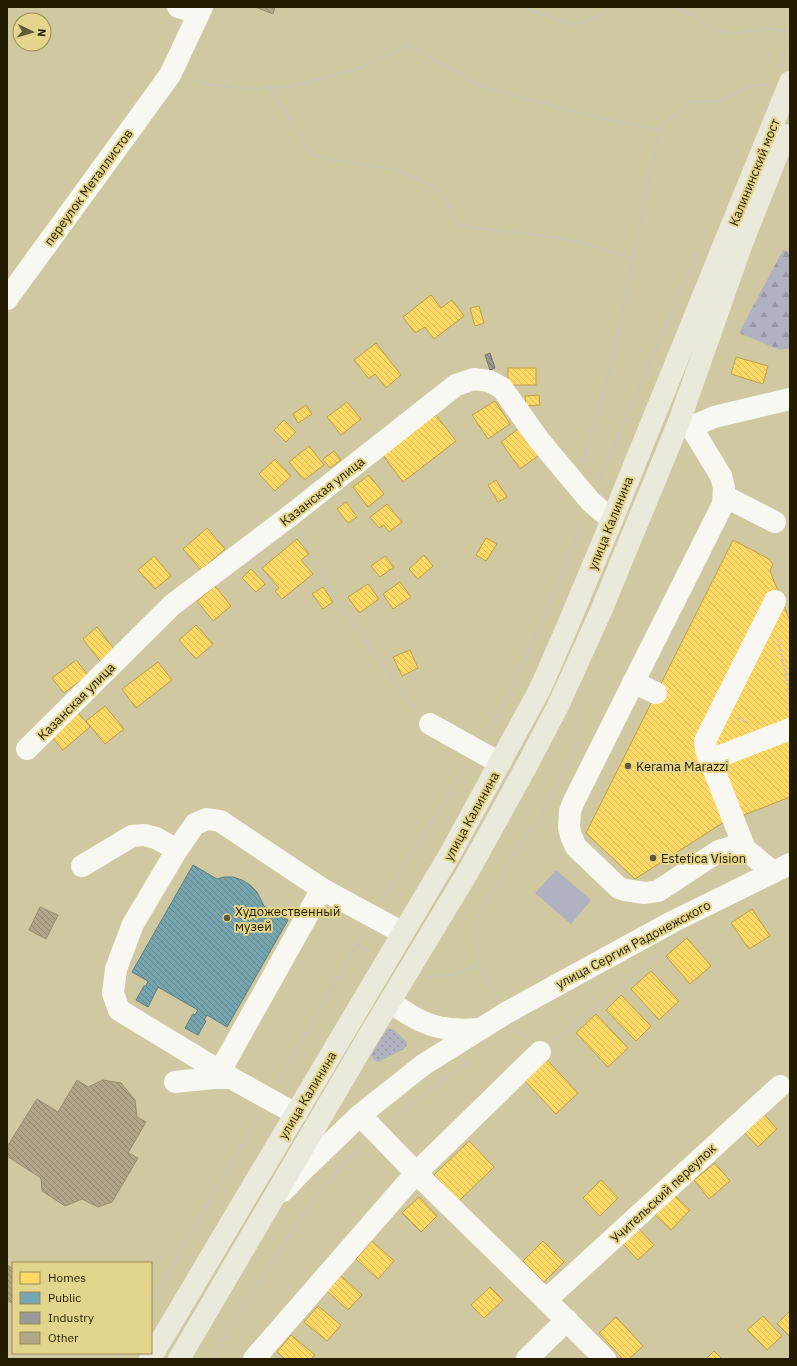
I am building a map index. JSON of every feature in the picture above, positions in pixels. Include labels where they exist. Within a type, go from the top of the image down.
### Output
[{"type":"main road","name":"Калининский мост","points":[[734,242],[782,83]]},
{"type":"main road","name":"Калининский мост","points":[[734,242],[790,122]]},
{"type":"main road","name":"улица Калинина","points":[[180,1359],[468,872],[558,706],[685,425],[734,242]]},
{"type":"main road","name":"улица Калинина","points":[[150,1359],[450,854],[543,682],[612,520],[734,242]]},
{"type":"main road","points":[[369,990],[390,1002]]},
{"type":"street","points":[[178,7],[200,10]]},
{"type":"street","name":"переулок Металлистов","points":[[7,299],[170,75],[200,10]]},
{"type":"street","name":"Казанская улица","points":[[27,749],[172,605],[291,515],[456,386],[474,379],[489,380],[502,388],[539,440],[586,486],[590,501],[612,520]]},
{"type":"street","points":[[781,868],[744,849],[732,847],[719,851],[658,891],[645,894],[632,892],[619,888],[576,847],[571,836],[569,819],[572,806],[723,504],[724,488],[721,476],[685,425],[790,399]]},
{"type":"street","points":[[724,496],[775,522]]},
{"type":"street","points":[[744,849],[706,750],[705,742],[720,709],[775,601]]},
{"type":"street","points":[[634,682],[656,693]]},
{"type":"street","points":[[430,724],[500,763]]},
{"type":"street","points":[[710,760],[788,729]]},
{"type":"street","points":[[296,1114],[226,1075],[119,1010],[113,993],[116,969],[133,924],[177,850],[195,824],[207,819],[220,821],[322,889],[403,933]]},
{"type":"street","points":[[82,866],[132,836],[144,835],[156,838],[177,850]]},
{"type":"street","name":"улица Сергия Радонежского","points":[[269,1207],[304,1169],[360,1114],[423,1065],[479,1030],[672,922],[781,868]]},
{"type":"street","points":[[175,1082],[213,1078],[226,1075],[322,889]]},
{"type":"street","name":"улица Сергия Радонежского","points":[[390,1002],[420,1020],[442,1027],[461,1031],[479,1030]]},
{"type":"street","points":[[420,1020],[426,1030],[428,1041],[427,1052],[423,1065]]},
{"type":"street","points":[[254,1359],[416,1173],[540,1052]]},
{"type":"street","name":"Учительский переулок","points":[[546,1300],[780,1086]]},
{"type":"street","points":[[360,1114],[416,1173],[605,1359]]},
{"type":"street","points":[[527,1359],[567,1320]]},
{"type":"path","points":[[523,7],[570,24],[580,23],[604,13],[610,7]]},
{"type":"path","points":[[677,7],[714,30],[730,33],[773,29],[790,32]]},
{"type":"path","points":[[170,75],[208,84],[250,89],[293,86],[357,69],[409,45],[485,88],[604,120],[659,129]]},
{"type":"path","points":[[586,486],[659,129],[690,102],[720,101],[752,86],[782,83]]},
{"type":"path","points":[[270,88],[311,154],[329,159],[397,170],[436,187],[461,226],[562,238],[590,245],[633,259]]},
{"type":"path","points":[[586,486],[700,249]]},
{"type":"path","points":[[291,515],[336,599],[407,699],[430,724]]},
{"type":"path","points":[[484,738],[506,702],[540,627],[584,515]]},
{"type":"path","points":[[778,636],[789,690],[788,729]]},
{"type":"path","points":[[720,709],[748,723],[757,742]]},
{"type":"path","points":[[382,902],[468,763]]},
{"type":"path","points":[[476,920],[478,966],[499,1000]]},
{"type":"path","points":[[275,1088],[357,944],[375,954]]},
{"type":"path","points":[[515,1028],[540,1052],[665,950]]},
{"type":"path","points":[[421,976],[453,975],[478,966]]},
{"type":"path","points":[[387,1122],[477,1056]]},
{"type":"path","points":[[152,1300],[263,1110]]},
{"type":"path","points":[[211,1359],[274,1257],[323,1187],[363,1144]]},
{"type":"green space","points":[[783,250],[790,252],[790,348],[780,350],[739,333]]},
{"type":"green space","points":[[556,870],[591,900],[571,924],[535,893]]},
{"type":"green space","points":[[387,1029],[393,1029],[406,1041],[407,1045],[404,1049],[378,1062],[374,1060],[371,1055]]},
{"type":"building: Homes","points":[[431,295],[441,308],[452,300],[464,316],[434,339],[425,327],[415,333],[403,317]]},
{"type":"building: Homes","points":[[479,306],[484,323],[475,326],[470,308]]},
{"type":"building: Homes","points":[[376,343],[401,375],[386,388],[375,374],[369,379],[354,360]]},
{"type":"building: Homes","points":[[736,357],[768,366],[763,384],[731,374]]},
{"type":"building: Homes","points":[[508,368],[536,368],[536,385],[508,385]]},
{"type":"building: Homes","points":[[539,395],[540,405],[526,406],[525,396]]},
{"type":"building: Homes","points":[[495,401],[510,424],[488,439],[472,415]]},
{"type":"building: Homes","points":[[347,402],[361,419],[341,435],[327,417]]},
{"type":"building: Homes","points":[[306,405],[312,414],[298,423],[293,414]]},
{"type":"building: Homes","points":[[435,414],[456,441],[403,482],[382,454]]},
{"type":"building: Homes","points":[[284,420],[296,432],[286,442],[274,430]]},
{"type":"building: Homes","points":[[518,429],[538,456],[520,469],[501,442]]},
{"type":"building: Homes","points":[[309,446],[324,465],[304,480],[289,462]]},
{"type":"building: Homes","points":[[334,451],[341,460],[330,468],[323,459]]},
{"type":"building: Homes","points":[[275,459],[291,476],[275,491],[259,474]]},
{"type":"building: Homes","points":[[369,475],[384,494],[368,507],[353,487]]},
{"type":"building: Homes","points":[[496,480],[507,497],[498,502],[488,485]]},
{"type":"building: Homes","points":[[346,502],[357,517],[348,523],[337,509]]},
{"type":"building: Homes","points":[[387,504],[402,522],[389,532],[384,525],[379,528],[370,517]]},
{"type":"building: Homes","points":[[207,528],[225,549],[201,570],[183,549]]},
{"type":"building: Homes","points":[[486,538],[497,544],[486,561],[476,555]]},
{"type":"building: Homes","points":[[297,539],[309,554],[301,560],[313,574],[282,599],[275,591],[279,588],[262,568]]},
{"type":"building: Homes","points":[[733,540],[769,559],[773,564],[770,571],[790,621],[790,797],[721,824],[635,879],[586,833]]},
{"type":"building: Homes","points":[[424,555],[433,566],[418,579],[409,569]]},
{"type":"building: Homes","points":[[154,556],[171,576],[155,589],[138,570]]},
{"type":"building: Homes","points":[[385,556],[394,567],[380,577],[371,566]]},
{"type":"building: Homes","points":[[251,569],[265,584],[256,592],[242,578]]},
{"type":"building: Homes","points":[[400,582],[411,597],[393,609],[383,594]]},
{"type":"building: Homes","points":[[368,584],[379,599],[359,613],[348,597]]},
{"type":"building: Homes","points":[[215,586],[231,606],[213,621],[197,601]]},
{"type":"building: Homes","points":[[323,587],[333,602],[323,609],[312,594]]},
{"type":"building: Homes","points":[[196,625],[213,644],[196,659],[179,640]]},
{"type":"building: Homes","points":[[97,627],[114,649],[100,661],[83,639]]},
{"type":"building: Homes","points":[[410,650],[418,668],[402,676],[393,657]]},
{"type":"building: Homes","points":[[76,660],[88,675],[64,693],[52,678]]},
{"type":"building: Homes","points":[[158,662],[172,680],[136,708],[122,689]]},
{"type":"building: Homes","points":[[105,706],[124,729],[105,744],[86,721]]},
{"type":"building: Homes","points":[[77,711],[90,727],[63,750],[50,735]]},
{"type":"building: Homes","points":[[752,909],[770,936],[749,949],[731,923]]},
{"type":"building: Homes","points":[[687,938],[711,966],[690,984],[666,956]]},
{"type":"building: Homes","points":[[651,971],[679,1001],[659,1020],[631,989]]},
{"type":"building: Homes","points":[[621,995],[651,1026],[636,1041],[606,1010]]},
{"type":"building: Homes","points":[[596,1014],[628,1048],[608,1067],[576,1033]]},
{"type":"building: Homes","points":[[547,1060],[578,1093],[556,1114],[525,1081]]},
{"type":"building: Homes","points":[[763,1113],[777,1129],[758,1147],[743,1131]]},
{"type":"building: Homes","points":[[469,1141],[494,1167],[459,1201],[434,1175]]},
{"type":"building: Homes","points":[[715,1163],[730,1181],[709,1199],[694,1180]]},
{"type":"building: Homes","points":[[601,1180],[618,1198],[600,1216],[583,1198]]},
{"type":"building: Homes","points":[[674,1195],[690,1210],[671,1230],[655,1215]]},
{"type":"building: Homes","points":[[419,1197],[437,1216],[421,1232],[402,1213]]},
{"type":"building: Homes","points":[[638,1228],[654,1245],[638,1260],[622,1243]]},
{"type":"building: Homes","points":[[372,1241],[394,1261],[378,1279],[356,1259]]},
{"type":"building: Homes","points":[[543,1241],[564,1262],[544,1282],[523,1261]]},
{"type":"building: Homes","points":[[341,1276],[362,1295],[348,1310],[327,1291]]},
{"type":"building: Homes","points":[[490,1287],[503,1300],[484,1318],[471,1305]]},
{"type":"building: Homes","points":[[318,1306],[341,1325],[327,1341],[304,1322]]},
{"type":"building: Homes","points":[[790,1311],[790,1337],[777,1324]]},
{"type":"building: Homes","points":[[763,1316],[782,1336],[767,1350],[747,1330]]},
{"type":"building: Homes","points":[[616,1317],[643,1346],[629,1359],[623,1359],[599,1333]]},
{"type":"building: Homes","points":[[291,1335],[315,1355],[311,1359],[285,1359],[277,1352]]},
{"type":"building: Homes","points":[[714,1351],[722,1359],[706,1359]]},
{"type":"building: Public","points":[[193,865],[217,879],[233,877],[242,880],[257,892],[264,906],[288,920],[227,1027],[207,1015],[204,1020],[206,1021],[198,1035],[185,1028],[193,1014],[195,1015],[198,1010],[158,987],[148,1007],[136,1000],[148,981],[132,972]]},
{"type":"building: Industry","points":[[490,353],[495,368],[490,370],[485,355]]},
{"type":"building: Other","points":[[255,7],[275,7],[273,14]]},
{"type":"building: Other","points":[[40,907],[58,915],[46,939],[29,930]]},
{"type":"building: Other","points":[[77,1080],[88,1087],[103,1080],[121,1083],[135,1100],[137,1117],[146,1122],[128,1153],[138,1158],[112,1202],[98,1207],[82,1199],[65,1206],[42,1191],[41,1178],[7,1156],[7,1147],[37,1099],[58,1112]]},
{"type":"building: Other","points":[[7,1265],[12,1268],[12,1303],[7,1300]]},
{"type":"place","name":"Kerama Marazzi","points":[[628,766]]},
{"type":"place","name":"Estetica Vision","points":[[653,858]]},
{"type":"place","name":"Художественный музей","points":[[227,918]]}]
